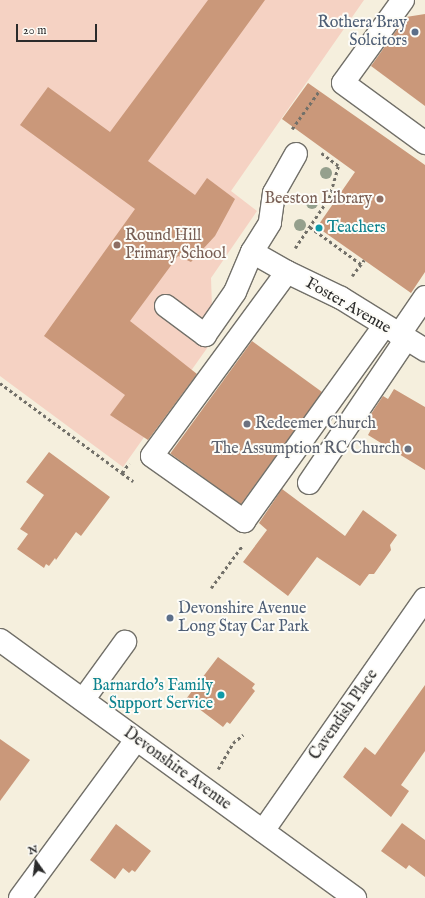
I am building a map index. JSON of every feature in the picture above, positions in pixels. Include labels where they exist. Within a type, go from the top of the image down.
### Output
[{"type":"street","points":[[403,0],[343,83],[425,143]]},
{"type":"street","points":[[303,146],[274,193],[270,223],[272,264],[152,456],[244,521],[425,297]]},
{"type":"street","points":[[166,306],[205,335],[235,292],[272,264]]},
{"type":"street","name":"Foster Avenue","points":[[272,264],[341,298],[425,350]]},
{"type":"street","points":[[309,483],[396,333]]},
{"type":"street","name":"Cavendish Place","points":[[263,831],[425,599]]},
{"type":"street","name":"Devonshire Avenue","points":[[0,640],[355,898]]},
{"type":"street","points":[[83,700],[125,642]]},
{"type":"street","points":[[20,898],[136,740]]},
{"type":"path","points":[[272,264],[310,227],[329,198],[338,166],[303,146],[291,130],[324,85]]},
{"type":"path","points":[[310,227],[361,264]]},
{"type":"path","points":[[355,270],[364,260]]},
{"type":"path","points":[[0,382],[133,481]]},
{"type":"path","points":[[122,473],[132,460]]},
{"type":"path","points":[[211,588],[243,547],[231,538],[244,521]]},
{"type":"path","points":[[204,789],[233,743],[243,735]]},
{"type":"shaded area","name":"Round Hill Primary School","points":[[0,0],[364,0],[231,191],[257,211],[211,278],[212,307],[222,327],[123,467],[0,376]]},
{"type":"building","points":[[208,0],[265,0],[148,161],[195,195],[207,178],[235,199],[215,236],[191,262],[178,256],[130,321],[197,374],[148,440],[110,415],[125,395],[44,336],[135,209],[20,125],[48,87],[110,132]]},
{"type":"building","points":[[425,14],[425,106],[371,66],[406,17]]},
{"type":"building","name":"Beeston Library","points":[[308,83],[425,165],[425,272],[411,293],[317,227],[355,172],[282,119]]},
{"type":"building","name":"Redeemer Church","points":[[252,341],[322,392],[241,505],[170,453]]},
{"type":"building","name":"The Assumption RC Church","points":[[394,389],[425,407],[425,470],[368,435],[374,424],[367,420],[383,396],[388,399]]},
{"type":"building","points":[[49,452],[110,497],[81,536],[76,532],[56,560],[55,558],[49,566],[46,564],[44,568],[17,549],[28,534],[20,529],[44,495],[26,482]]},
{"type":"building","points":[[282,489],[345,536],[363,510],[397,535],[390,545],[391,550],[374,574],[369,574],[360,586],[317,557],[288,596],[243,562],[267,530],[259,523]]},
{"type":"building","name":"Barnardo's Family Support Service","points":[[218,657],[255,684],[252,688],[255,691],[230,724],[227,722],[223,727],[186,699]]},
{"type":"building","points":[[425,685],[425,751],[401,785],[409,791],[391,817],[343,777],[365,747],[375,755]]},
{"type":"building","points":[[0,739],[30,760],[0,801]]},
{"type":"building","points":[[402,823],[425,840],[425,877],[409,865],[406,869],[381,851]]},
{"type":"building","points":[[116,824],[151,851],[135,872],[132,870],[129,873],[123,868],[115,879],[90,860]]},
{"type":"place","name":"Rothera Bray Solcitors","points":[[415,32]]},
{"type":"place","name":"Beeston Library","points":[[380,199]]},
{"type":"place","name":"Teachers","points":[[319,228]]},
{"type":"place","name":"Round Hill Primary School","points":[[117,245]]},
{"type":"place","name":"Redeemer Church","points":[[247,424]]},
{"type":"place","name":"The Assumption RC Church","points":[[408,449]]},
{"type":"place","name":"Devonshire Avenue Long Stay Car Park","points":[[170,618]]},
{"type":"place","name":"Barnardo's Family Support Service","points":[[221,695]]}]
